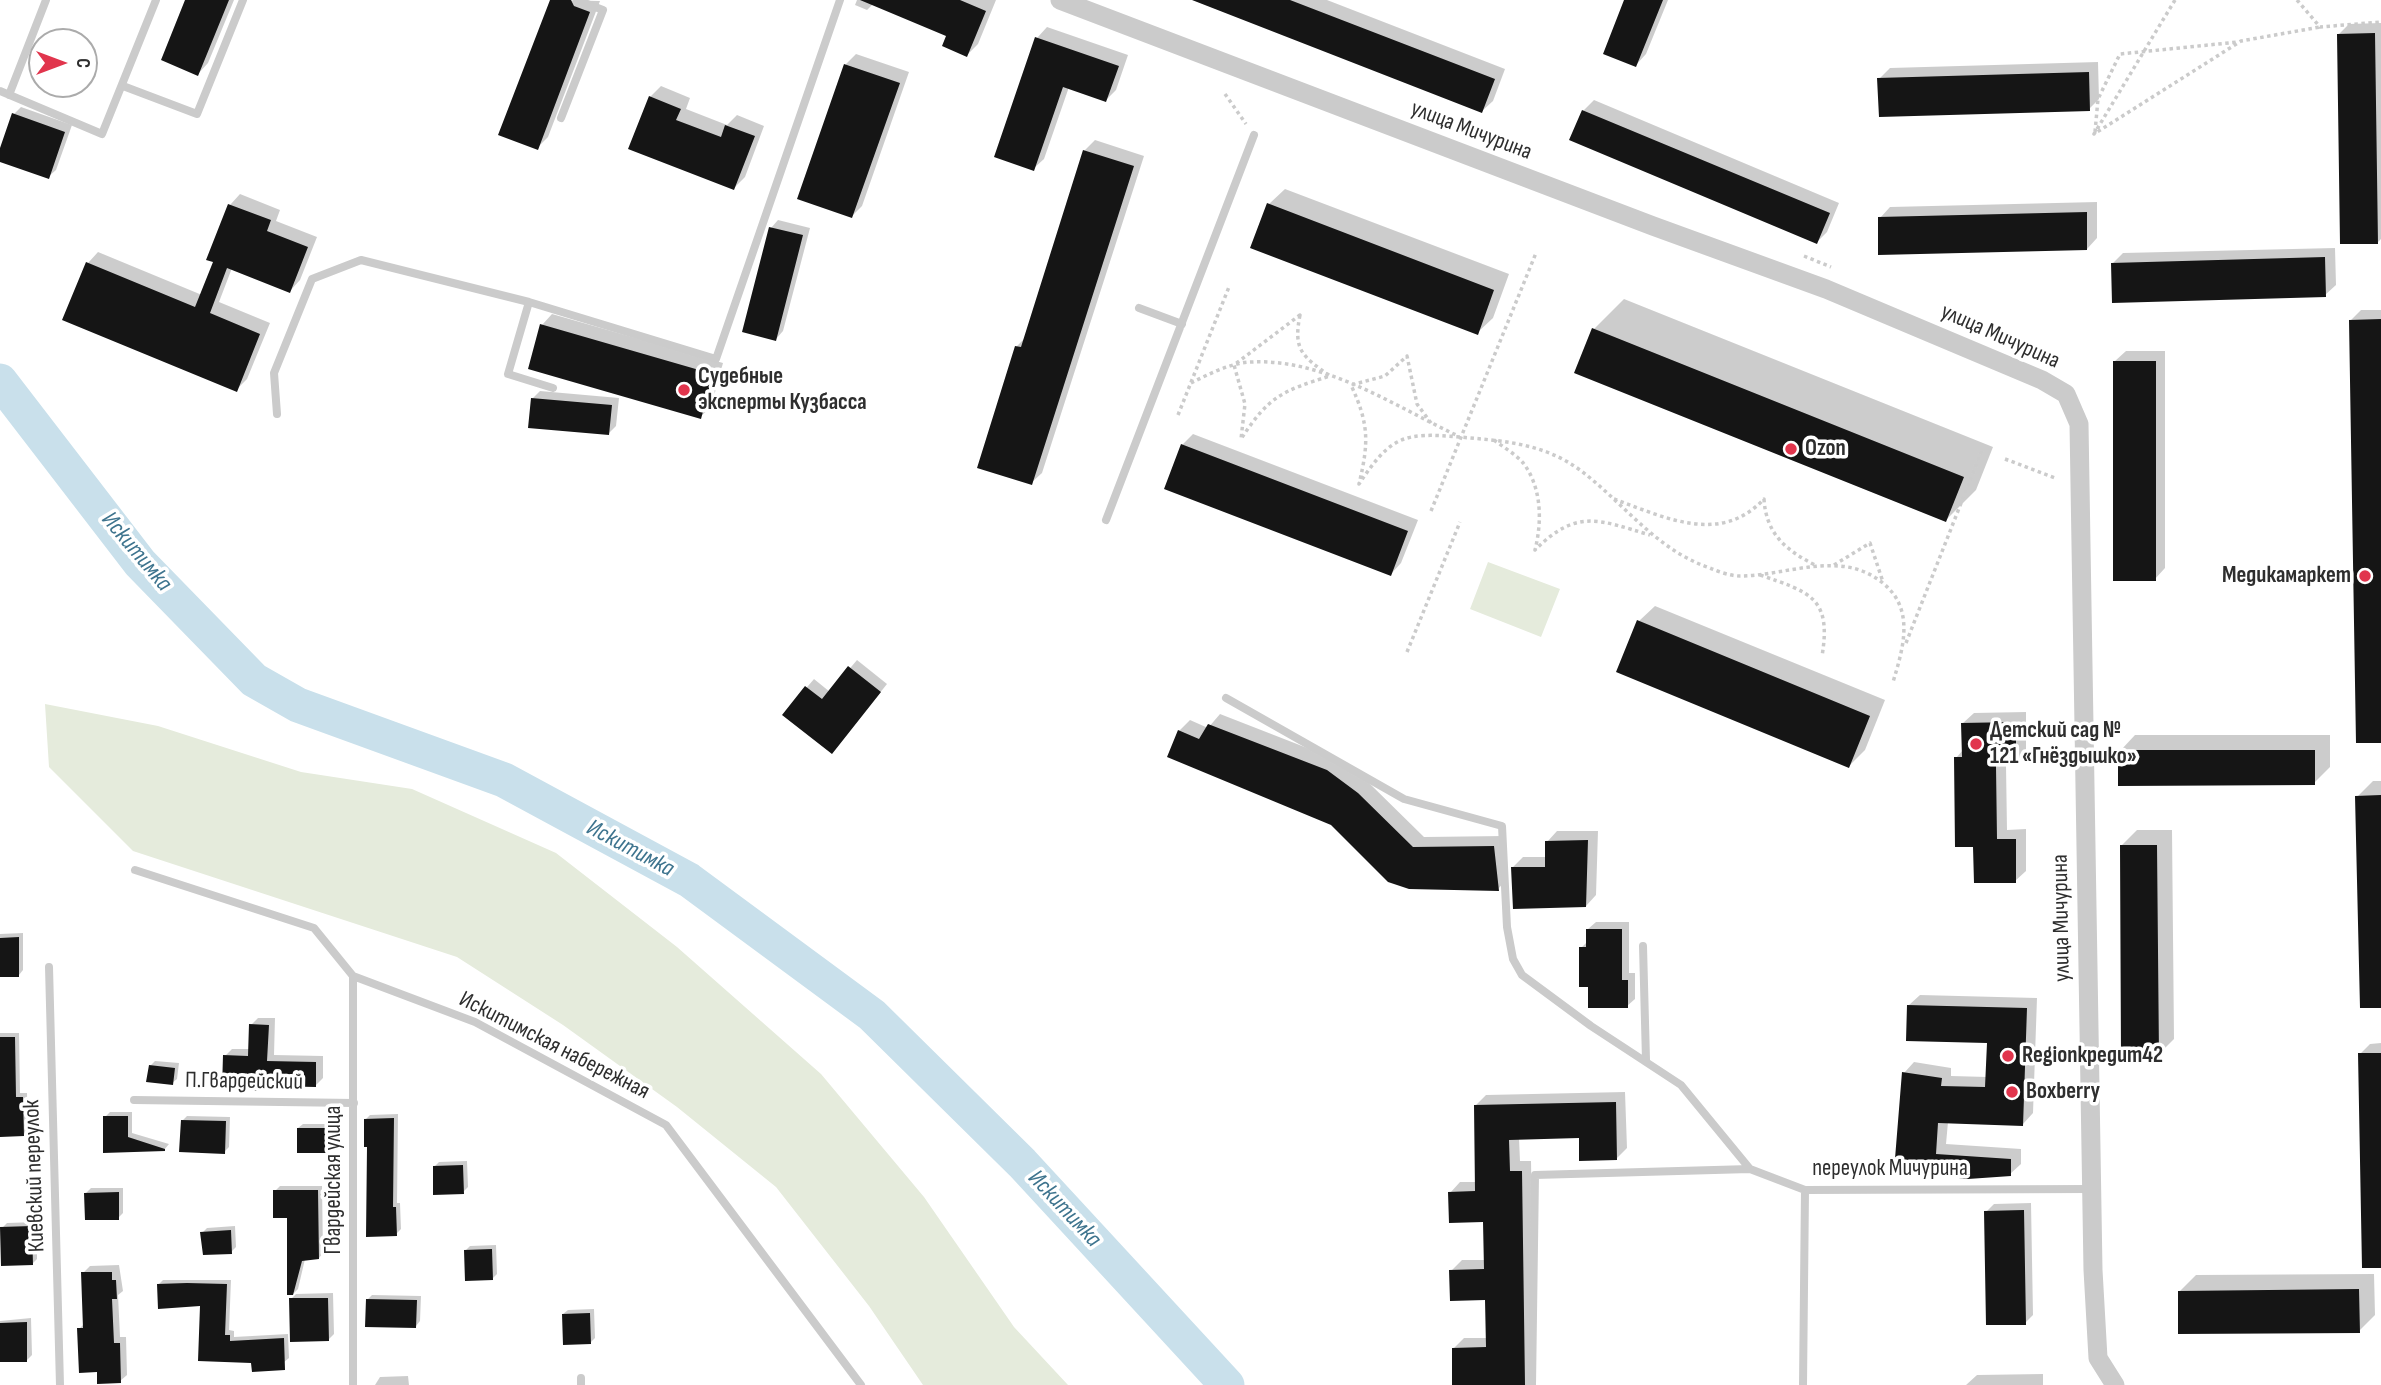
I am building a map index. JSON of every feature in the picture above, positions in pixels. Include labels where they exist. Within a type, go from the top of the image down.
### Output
[{"type":"street","name":"улица Мичурина","points":[[1060,0],[1653,226],[1826,289],[2042,380],[2066,394],[2078,424],[2092,1189],[2098,1358],[2115,1385]]},
{"type":"lane","points":[[46,0],[4,93],[102,134],[156,0]]},
{"type":"lane","points":[[123,86],[197,114],[243,0]]},
{"type":"lane","points":[[561,118],[603,10],[577,0]]},
{"type":"lane","points":[[277,414],[274,373],[312,279],[361,260],[530,302],[716,359],[840,0]]},
{"type":"lane","points":[[1106,520],[1254,135]]},
{"type":"lane","points":[[530,302],[508,374],[553,388]]},
{"type":"lane","points":[[1139,308],[1182,324]]},
{"type":"lane","name":"переулок Мичурина","points":[[1226,698],[1404,799],[1502,826],[1507,927],[1513,959],[1522,975],[1591,1027],[1681,1085],[1750,1169],[1805,1190],[2092,1189]]},
{"type":"lane","points":[[135,870],[314,928],[353,976]]},
{"type":"lane","points":[[1643,946],[1646,1060]]},
{"type":"lane","name":"Киевский переулок","points":[[49,967],[60,1385]]},
{"type":"lane","name":"Гвардейская улица","points":[[353,976],[353,1385]]},
{"type":"lane","name":"Искитимская набережная","points":[[353,976],[474,1022],[666,1125],[861,1385]]},
{"type":"lane","name":"П.Гвардейский","points":[[134,1100],[354,1103]]},
{"type":"lane","points":[[1532,1385],[1535,1175],[1750,1169]]},
{"type":"lane","points":[[1803,1385],[1805,1190]]},
{"type":"path","points":[[2094,134],[2175,0]]},
{"type":"path","points":[[2297,0],[2320,27]]},
{"type":"path","points":[[2094,134],[2098,99],[2120,54],[2241,41],[2320,27],[2381,22]]},
{"type":"path","points":[[2094,134],[2241,41]]},
{"type":"path","points":[[1225,94],[1254,135]]},
{"type":"path","points":[[1431,511],[1536,253]]},
{"type":"path","points":[[1804,256],[1831,268]]},
{"type":"path","points":[[1178,415],[1229,287]]},
{"type":"path","points":[[1234,365],[1300,315],[1296,334],[1299,348],[1306,359],[1330,376]]},
{"type":"path","points":[[1351,385],[1369,383],[1385,376],[1407,356],[1417,404],[1431,423]]},
{"type":"path","points":[[1191,383],[1234,365],[1249,362],[1277,363],[1330,376],[1461,437]]},
{"type":"path","points":[[1234,365],[1245,404],[1241,439],[1261,408],[1274,398],[1330,376]]},
{"type":"path","points":[[1351,385],[1364,413],[1367,432],[1359,484],[1380,452],[1392,443],[1432,434],[1514,441],[1558,457],[1580,470],[1675,554],[1708,568],[1738,576],[1833,565],[1860,571],[1884,584]]},
{"type":"path","points":[[1492,439],[1523,463],[1535,487],[1541,524],[1535,550],[1555,530],[1573,523],[1595,521],[1652,535]]},
{"type":"path","points":[[1893,682],[1903,649],[1982,450]]},
{"type":"path","points":[[2005,459],[2055,478]]},
{"type":"path","points":[[1612,498],[1671,520],[1712,525],[1749,515],[1764,499],[1765,519],[1772,534],[1794,555],[1817,566]]},
{"type":"path","points":[[1407,652],[1460,522]]},
{"type":"path","points":[[1833,565],[1870,543],[1884,584],[1900,606],[1905,630],[1903,649]]},
{"type":"path","points":[[1758,574],[1808,592],[1822,610],[1826,631],[1822,656]]},
{"type":"green space","points":[[1488,562],[1560,589],[1541,637],[1470,609]]},
{"type":"green space","points":[[45,704],[158,726],[301,772],[412,789],[556,853],[677,947],[821,1074],[924,1197],[1014,1327],[1068,1385],[923,1385],[869,1306],[776,1187],[677,1107],[563,1025],[457,957],[133,851],[49,767]]},
{"type":"building","points":[[185,0],[229,0],[198,76],[161,60]]},
{"type":"building","points":[[550,0],[571,0],[574,6],[590,12],[538,150],[498,135]]},
{"type":"building","points":[[860,0],[960,0],[986,11],[967,57],[942,46],[946,36]]},
{"type":"building","points":[[1192,0],[1290,0],[1495,79],[1482,113]]},
{"type":"building","points":[[1624,0],[1663,0],[1636,67],[1603,54]]},
{"type":"building","points":[[2375,33],[2378,244],[2340,244],[2337,34]]},
{"type":"building","points":[[1035,37],[1119,66],[1106,102],[1063,87],[1034,171],[994,157]]},
{"type":"building","points":[[844,64],[900,83],[852,218],[797,199]]},
{"type":"building","points":[[2089,72],[2090,111],[1879,117],[1877,78]]},
{"type":"building","points":[[649,96],[681,109],[676,120],[721,137],[725,125],[755,136],[734,190],[628,149]]},
{"type":"building","points":[[1582,110],[1830,213],[1817,244],[1569,140]]},
{"type":"building","points":[[12,113],[65,132],[49,179],[0,162],[0,148]]},
{"type":"building","points":[[1083,150],[1134,166],[1032,485],[977,468],[1015,346],[1021,347]]},
{"type":"building","points":[[1267,203],[1494,290],[1478,335],[1250,248]]},
{"type":"building","points":[[228,204],[271,220],[267,231],[308,247],[290,293],[227,268],[210,313],[260,334],[237,392],[62,320],[86,262],[195,307],[213,262],[206,260]]},
{"type":"building","points":[[2087,212],[2087,250],[1878,255],[1878,217]]},
{"type":"building","points":[[769,227],[803,235],[776,341],[742,332]]},
{"type":"building","points":[[2325,257],[2326,297],[2112,303],[2111,263]]},
{"type":"building","points":[[2381,319],[2381,743],[2356,743],[2349,320]]},
{"type":"building","points":[[540,324],[713,374],[701,419],[528,369]]},
{"type":"building","points":[[1592,328],[1964,477],[1946,522],[1574,373]]},
{"type":"building","points":[[2113,361],[2156,361],[2156,581],[2113,581]]},
{"type":"building","points":[[531,398],[612,405],[609,435],[528,428]]},
{"type":"building","points":[[1181,444],[1408,531],[1391,576],[1164,489]]},
{"type":"building","points":[[1637,620],[1870,716],[1849,768],[1616,672]]},
{"type":"building","points":[[848,666],[881,692],[832,754],[782,715],[805,686],[822,699]]},
{"type":"building","points":[[2016,722],[2016,766],[1996,766],[1997,839],[2016,839],[2016,883],[1974,883],[1973,847],[1955,847],[1954,757],[1962,757],[1961,723]]},
{"type":"building","points":[[1208,724],[1327,770],[1358,793],[1413,847],[1494,846],[1499,891],[1409,889],[1388,882],[1331,825],[1167,757],[1178,730],[1199,739]]},
{"type":"building","points":[[2118,750],[2315,750],[2315,785],[2118,786]]},
{"type":"building","points":[[2381,795],[2381,1008],[2360,1008],[2355,796]]},
{"type":"building","points":[[1588,840],[1586,907],[1513,909],[1511,867],[1545,867],[1545,841]]},
{"type":"building","points":[[2120,845],[2157,845],[2159,1057],[2121,1057]]},
{"type":"building","points":[[1586,929],[1622,929],[1622,980],[1628,980],[1628,1008],[1588,1008],[1588,987],[1579,987],[1579,947],[1586,947]]},
{"type":"building","points":[[19,937],[19,977],[0,977],[0,938]]},
{"type":"building","points":[[1907,1005],[2027,1008],[2023,1126],[1938,1123],[1936,1154],[2011,1159],[2011,1176],[1968,1179],[1894,1171],[1902,1072],[1942,1078],[1941,1086],[1985,1087],[1987,1043],[1906,1041]]},
{"type":"building","points":[[249,1024],[269,1025],[267,1061],[316,1062],[316,1087],[266,1086],[266,1091],[222,1089],[223,1055],[248,1056]]},
{"type":"building","points":[[0,1037],[15,1037],[16,1097],[23,1097],[24,1136],[0,1137]]},
{"type":"building","points":[[2358,1053],[2381,1053],[2381,1268],[2362,1268]]},
{"type":"building","points":[[149,1065],[175,1068],[173,1085],[146,1082]]},
{"type":"building","points":[[1616,1102],[1617,1160],[1579,1161],[1579,1138],[1509,1140],[1510,1171],[1522,1171],[1525,1385],[1452,1385],[1452,1348],[1486,1347],[1485,1300],[1450,1301],[1449,1270],[1484,1269],[1483,1222],[1449,1223],[1448,1192],[1475,1191],[1474,1105]]},
{"type":"building","points":[[103,1116],[128,1116],[128,1137],[165,1151],[103,1153]]},
{"type":"building","points":[[394,1118],[393,1207],[396,1207],[397,1236],[366,1237],[367,1147],[364,1147],[364,1119]]},
{"type":"building","points":[[181,1120],[226,1121],[225,1154],[179,1152]]},
{"type":"building","points":[[297,1128],[326,1128],[326,1153],[297,1153]]},
{"type":"building","points":[[463,1165],[464,1194],[433,1195],[433,1166]]},
{"type":"building","points":[[273,1190],[318,1190],[319,1259],[302,1261],[293,1295],[287,1295],[287,1218],[273,1218]]},
{"type":"building","points":[[119,1192],[119,1220],[85,1220],[84,1193]]},
{"type":"building","points":[[2024,1210],[2026,1325],[1986,1325],[1984,1211]]},
{"type":"building","points":[[32,1226],[33,1265],[1,1266],[0,1227]]},
{"type":"building","points":[[231,1230],[232,1254],[203,1255],[200,1232]]},
{"type":"building","points":[[492,1249],[493,1280],[465,1281],[464,1250]]},
{"type":"building","points":[[81,1272],[112,1272],[112,1280],[116,1280],[117,1299],[112,1299],[114,1343],[120,1343],[121,1383],[97,1384],[97,1372],[79,1373],[77,1328],[83,1328]]},
{"type":"building","points":[[157,1284],[227,1284],[225,1335],[230,1335],[230,1341],[284,1338],[285,1370],[252,1372],[251,1363],[198,1361],[200,1306],[158,1309]]},
{"type":"building","points":[[2359,1289],[2360,1333],[2178,1334],[2178,1291]]},
{"type":"building","points":[[289,1298],[328,1298],[329,1341],[290,1342]]},
{"type":"building","points":[[366,1299],[417,1300],[416,1328],[365,1327]]},
{"type":"building","points":[[590,1313],[591,1344],[563,1345],[562,1314]]},
{"type":"building","points":[[27,1322],[27,1362],[0,1362],[0,1323]]},
{"type":"waterway","name":"Искитимка","points":[[0,381],[140,563],[254,680],[298,705],[504,780],[689,880],[872,1015],[1022,1163],[1227,1385]]},
{"type":"place","name":"Судебные эксперты Кузбасса","points":[[684,390]]},
{"type":"place","name":"Ozon","points":[[1791,449]]},
{"type":"place","name":"Медикамаркет","points":[[2365,576]]},
{"type":"place","name":"Детский сад № 121 «Гнёздышко»","points":[[1976,744]]},
{"type":"place","name":"Regionкредит42","points":[[2008,1056]]},
{"type":"place","name":"Boxberry","points":[[2012,1092]]}]
